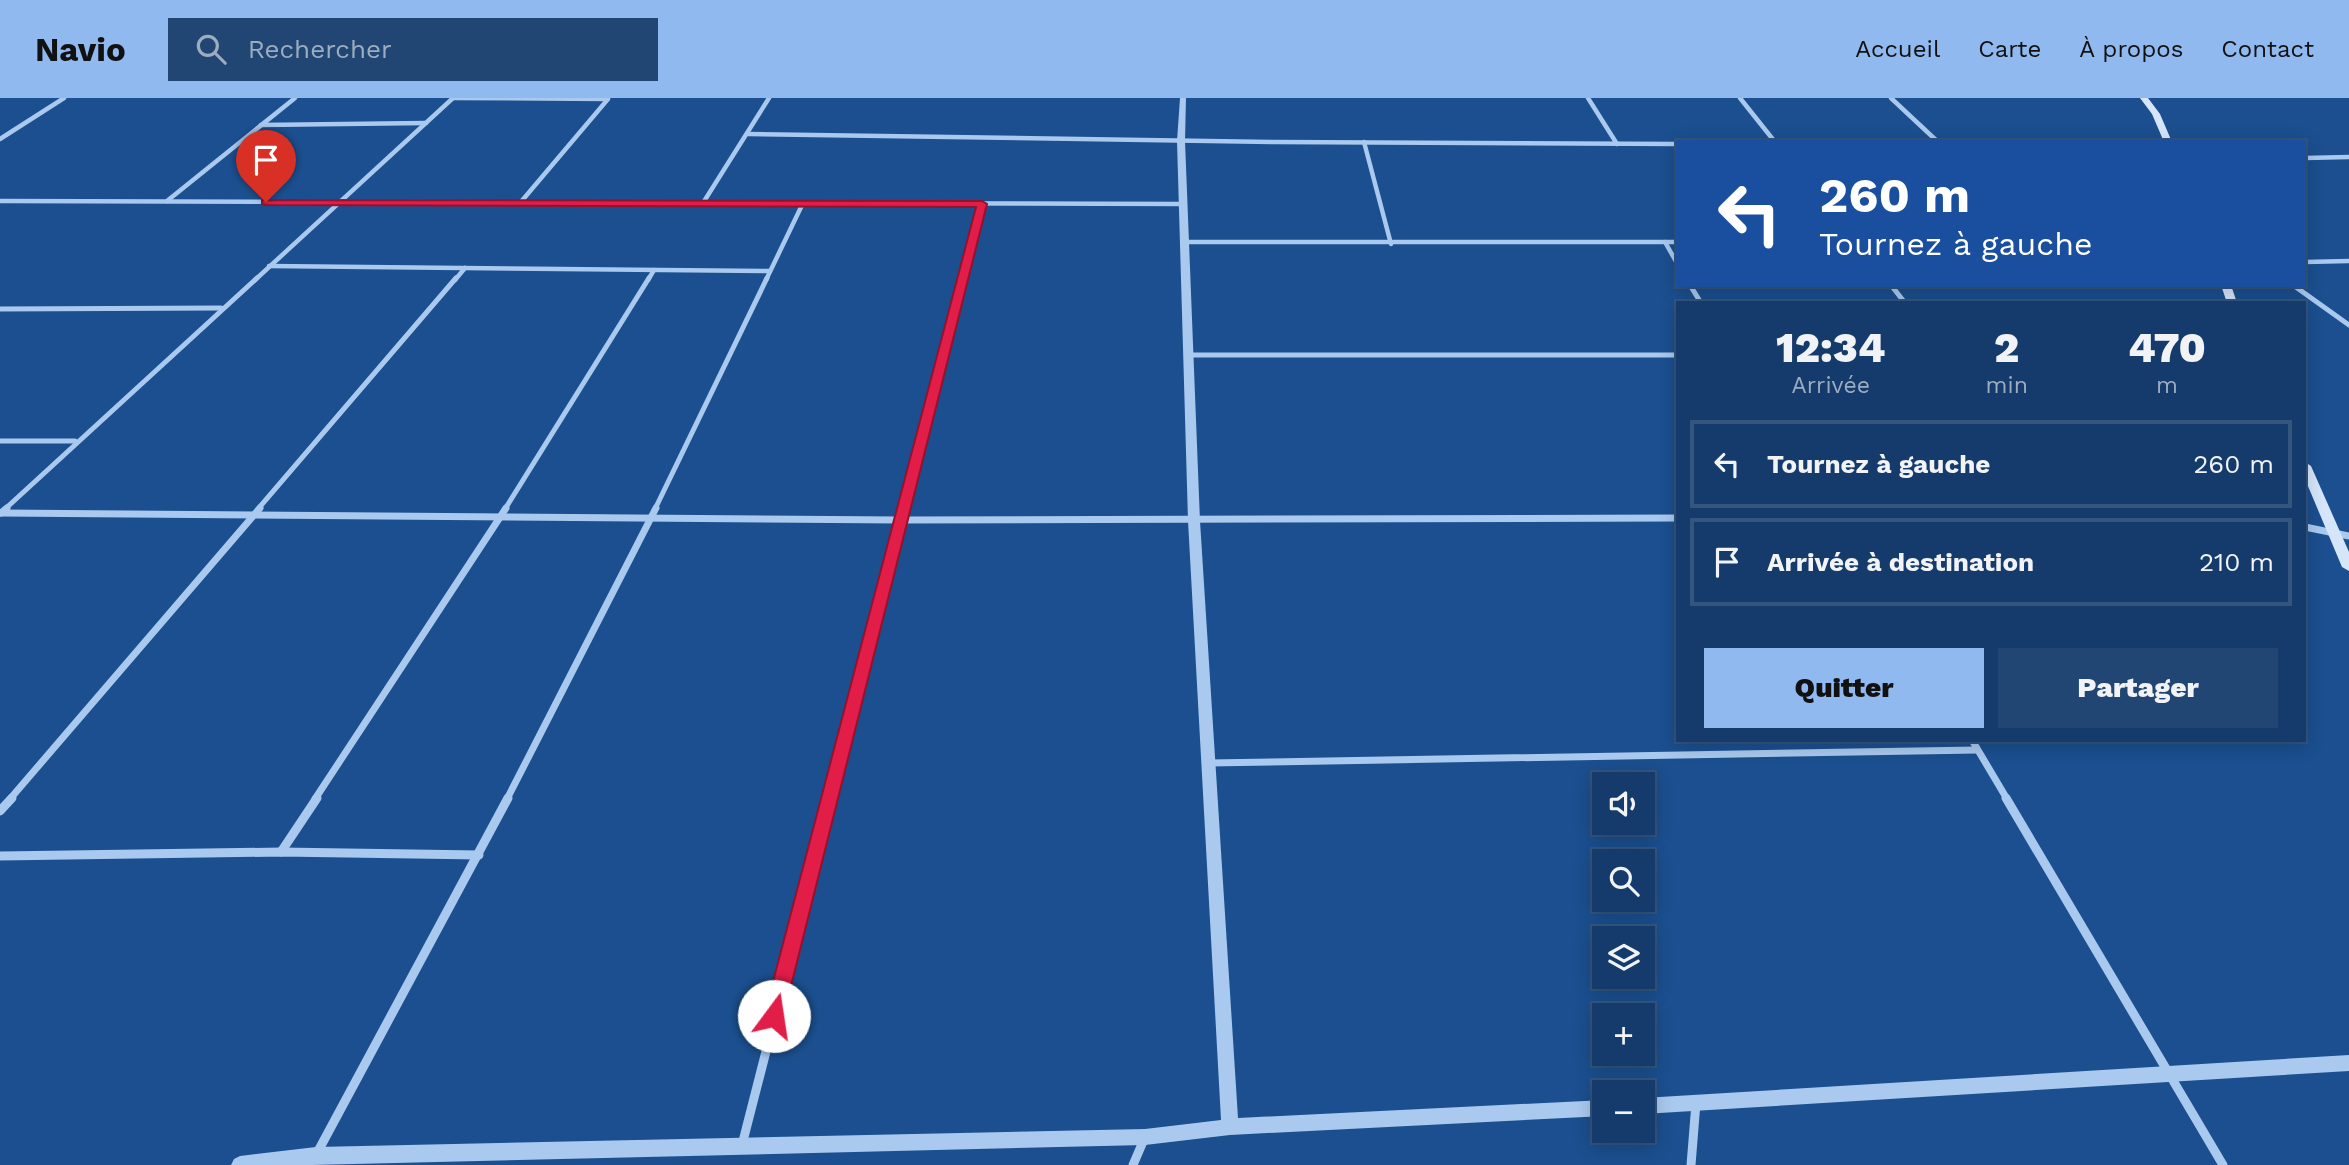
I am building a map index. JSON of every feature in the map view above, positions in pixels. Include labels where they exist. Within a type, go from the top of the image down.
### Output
[{"type":"main road","points":[[2144,98],[2156,114],[2167,140]]},
{"type":"main road","points":[[2306,468],[2349,567]]},
{"type":"street","points":[[0,139],[64,98]]},
{"type":"street","points":[[166,201],[295,98]]},
{"type":"street","points":[[1,513],[453,98],[608,99]]},
{"type":"street","points":[[702,203],[769,98]]},
{"type":"street","points":[[1183,98],[1181,141],[1194,521],[1230,1127]]},
{"type":"street","points":[[1588,98],[1617,144]]},
{"type":"street","points":[[1740,98],[1773,140]]},
{"type":"street","points":[[1891,98],[1936,140]]},
{"type":"street","points":[[520,202],[608,99]]},
{"type":"street","points":[[261,125],[426,123]]},
{"type":"street","points":[[748,134],[1181,141],[1676,144]]},
{"type":"street","points":[[1364,142],[1391,244]]},
{"type":"street","points":[[2306,158],[2349,157]]},
{"type":"street","points":[[0,201],[1184,204]]},
{"type":"street","points":[[316,1156],[479,855],[650,517],[803,203]]},
{"type":"street","points":[[741,1146],[982,204]]},
{"type":"street","points":[[1186,242],[1676,242]]},
{"type":"street","points":[[1665,242],[1676,261]]},
{"type":"street","points":[[2306,262],[2349,261]]},
{"type":"street","points":[[268,266],[770,271]]},
{"type":"street","points":[[0,811],[465,268]]},
{"type":"street","points":[[281,852],[501,515],[654,270]]},
{"type":"street","points":[[1893,287],[1903,301]]},
{"type":"street","points":[[2296,287],[2349,325]]},
{"type":"street","points":[[0,309],[221,309]]},
{"type":"street","points":[[1190,355],[1676,355]]},
{"type":"street","points":[[0,441],[76,442]]},
{"type":"street","points":[[1,513],[1194,521],[1676,518]]},
{"type":"street","points":[[2306,527],[2349,536]]},
{"type":"street","points":[[1973,742],[2224,1165]]},
{"type":"street","points":[[1208,764],[1978,750]]},
{"type":"street","points":[[0,856],[281,852],[479,855]]},
{"type":"street","points":[[1655,1106],[2349,1063]]},
{"type":"street","points":[[1691,1165],[1696,1104]]},
{"type":"street","points":[[240,1165],[316,1156],[1144,1138],[1230,1127],[1592,1109]]},
{"type":"street","points":[[1133,1165],[1144,1138]]},
{"type":"route","points":[[266,202],[982,204],[774,1016]]}]
